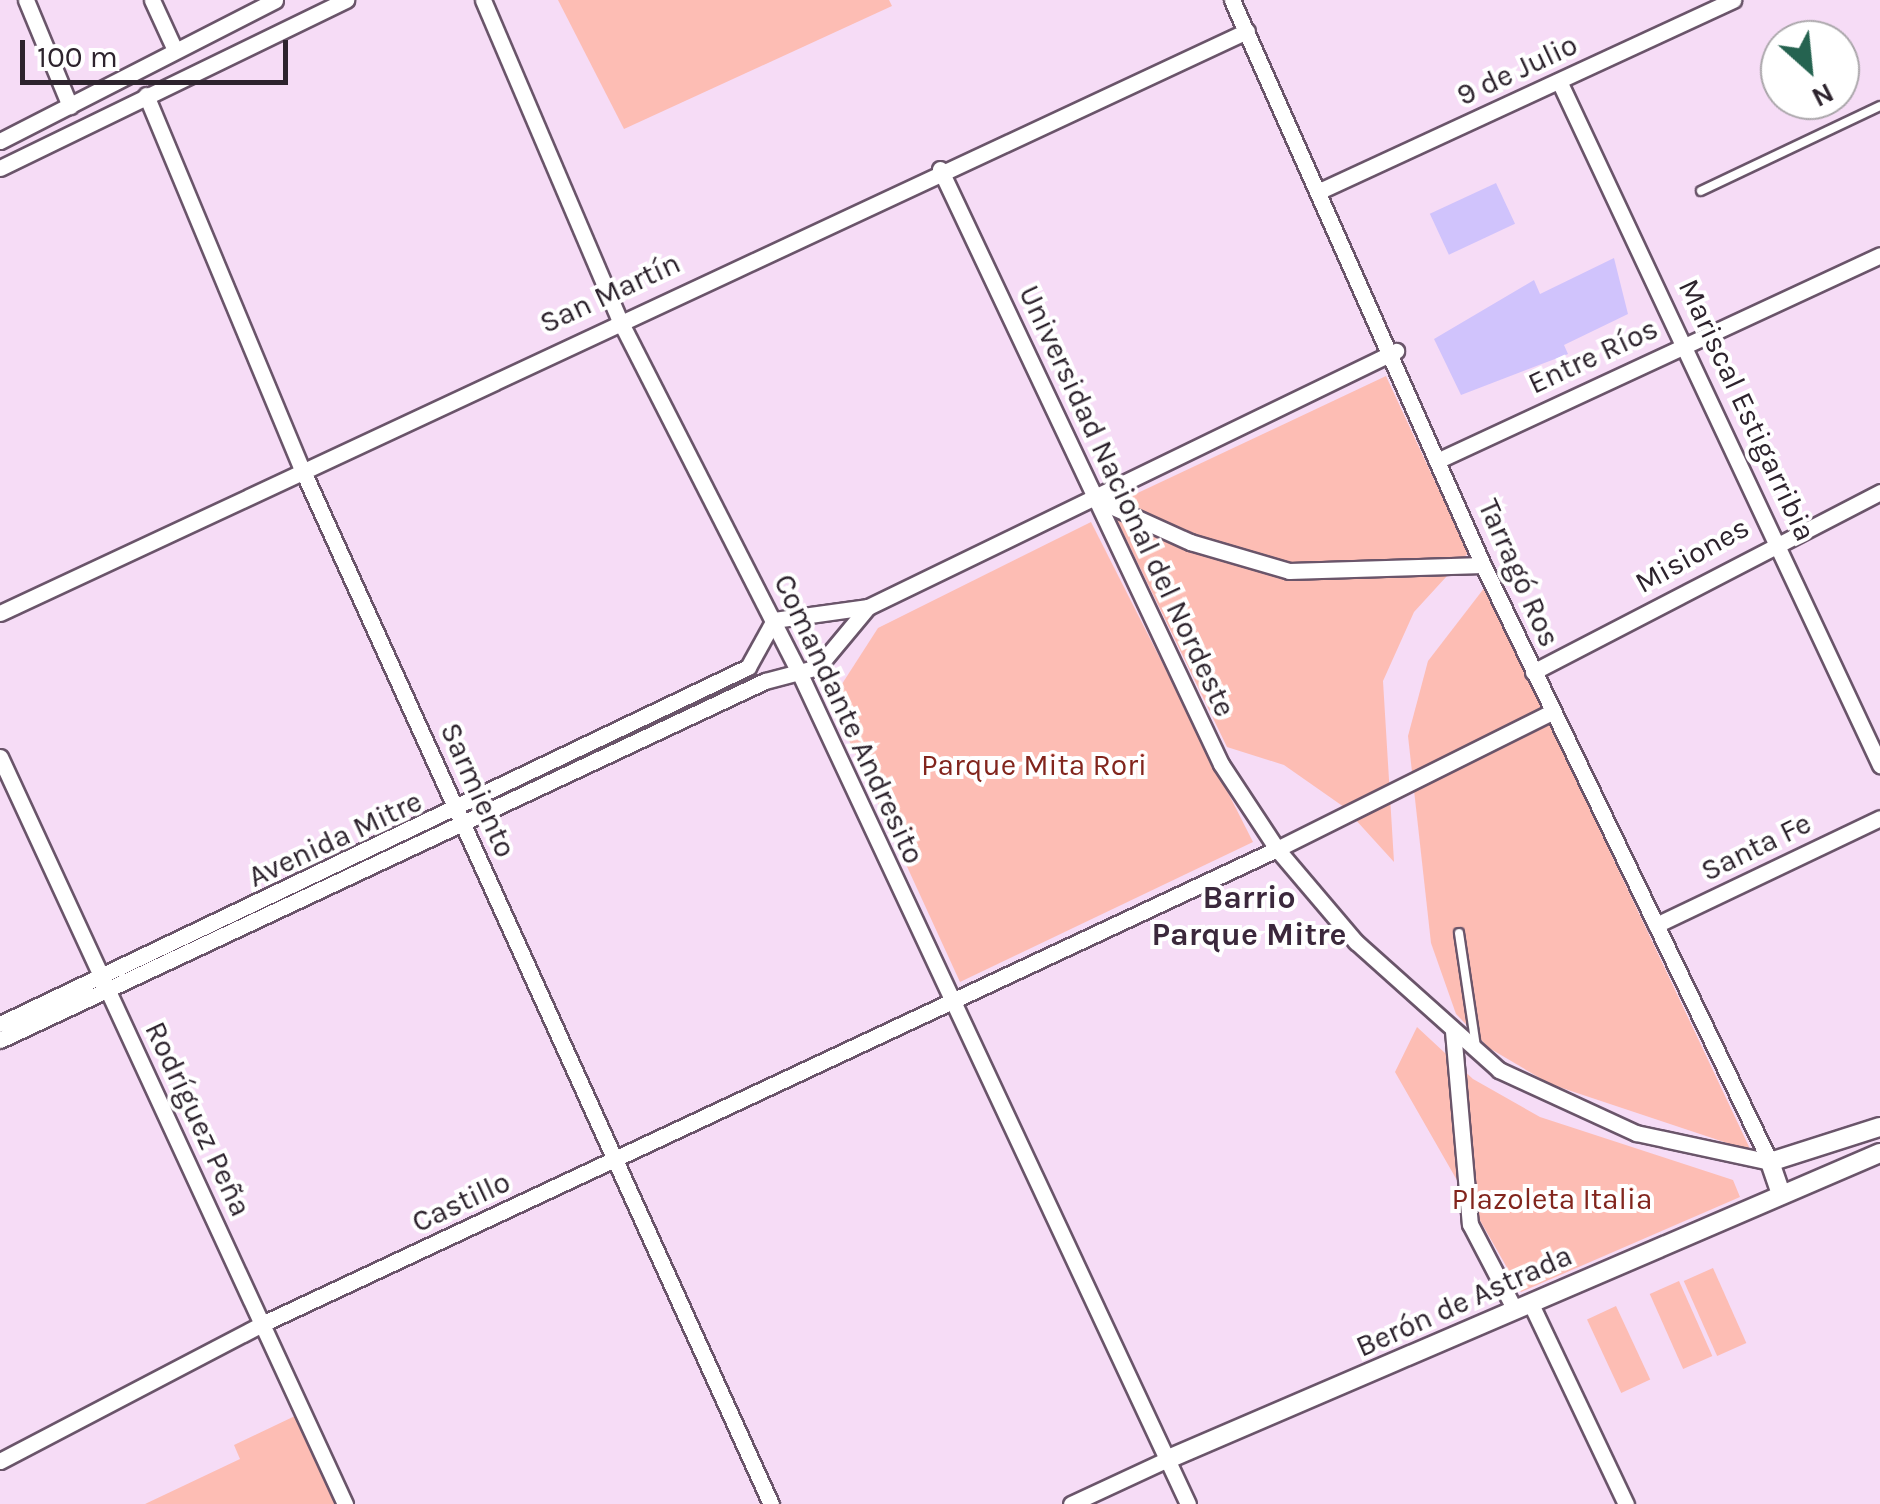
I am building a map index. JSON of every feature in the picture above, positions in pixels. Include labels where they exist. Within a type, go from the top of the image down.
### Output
[{"type":"street","points":[[26,0],[70,106]]},
{"type":"street","points":[[152,0],[175,50]]},
{"type":"street","points":[[0,140],[275,0]]},
{"type":"street","points":[[0,168],[346,0]]},
{"type":"street","name":"Comandante Andresito","points":[[483,0],[619,320],[800,672],[950,1003],[1188,1504]]},
{"type":"street","name":"Tarragó Ros","points":[[1232,0],[1324,189],[1533,672],[1770,1162]]},
{"type":"street","name":"9 de Julio","points":[[1324,189],[1733,0]]},
{"type":"street","name":"San Martín","points":[[0,613],[300,466],[1247,31]]},
{"type":"street","name":"Mariscal Estigarribia","points":[[1560,80],[1686,342],[1880,765]]},
{"type":"street","name":"Sarmiento","points":[[146,95],[300,466],[771,1504]]},
{"type":"street","name":"Universidad Nacional del Nordeste","points":[[940,169],[1221,764],[1278,849],[1356,942],[1477,1050],[1568,1106],[1636,1133],[1770,1162]]},
{"type":"street","name":"Entre Ríos","points":[[1439,460],[1880,254]]},
{"type":"street","points":[[774,620],[868,607],[1396,352]]},
{"type":"street","name":"Misiones","points":[[1533,672],[1778,539],[1880,492]]},
{"type":"street","points":[[1093,498],[1190,542],[1289,571],[1484,565]]},
{"type":"street","name":"Avenida Mitre","points":[[0,1040],[105,984],[461,819],[818,667],[868,607]]},
{"type":"street","name":"Avenida Mitre","points":[[461,819],[748,667],[774,620]]},
{"type":"street","name":"Castillo","points":[[0,1461],[262,1324],[616,1162],[1278,849],[1552,712]]},
{"type":"street","name":"Rodríguez Peña","points":[[0,757],[345,1504]]},
{"type":"street","name":"Santa Fe","points":[[1656,925],[1880,818]]},
{"type":"street","name":"Avenida Mitre","points":[[0,1024],[105,984]]},
{"type":"street","points":[[1453,1030],[1470,1224],[1522,1306],[1626,1504]]},
{"type":"street","points":[[1781,1194],[1770,1162],[1880,1127]]},
{"type":"street","name":"Berón de Astrada","points":[[1071,1504],[1880,1154]]},
{"type":"lane","points":[[1702,191],[1880,106]]},
{"type":"lane","points":[[1459,933],[1477,1050]]},
{"type":"green space","points":[[558,0],[889,0],[892,6],[624,129]]},
{"type":"green space","points":[[1386,376],[1468,553],[1414,612],[1383,681],[1394,862],[1344,807],[1284,765],[1227,747],[1110,506]]},
{"type":"green space","name":"Parque Mita Rori","points":[[1091,522],[1253,842],[960,982],[831,701],[878,628]]},
{"type":"green space","points":[[1485,587],[1751,1151],[1550,1084],[1489,1048],[1456,1014],[1431,943],[1408,736],[1428,661]]},
{"type":"green space","name":"Plazoleta Italia","points":[[1417,1027],[1473,1079],[1540,1117],[1733,1180],[1740,1197],[1521,1292],[1395,1072]]},
{"type":"green space","points":[[1713,1268],[1746,1343],[1717,1356],[1684,1281]]},
{"type":"green space","points":[[1679,1281],[1712,1356],[1683,1369],[1650,1294]]},
{"type":"green space","points":[[1616,1306],[1650,1379],[1621,1393],[1587,1320]]},
{"type":"green space","points":[[297,1415],[339,1504],[145,1504],[240,1459],[234,1445]]},
{"type":"building","points":[[1496,183],[1515,224],[1449,255],[1430,214]]},
{"type":"building","points":[[1614,258],[1628,314],[1564,345],[1568,354],[1461,395],[1434,339],[1534,280],[1540,294]]},
{"type":"district","name":"Barrio Parque Mitre","points":[[1249,918]]}]
